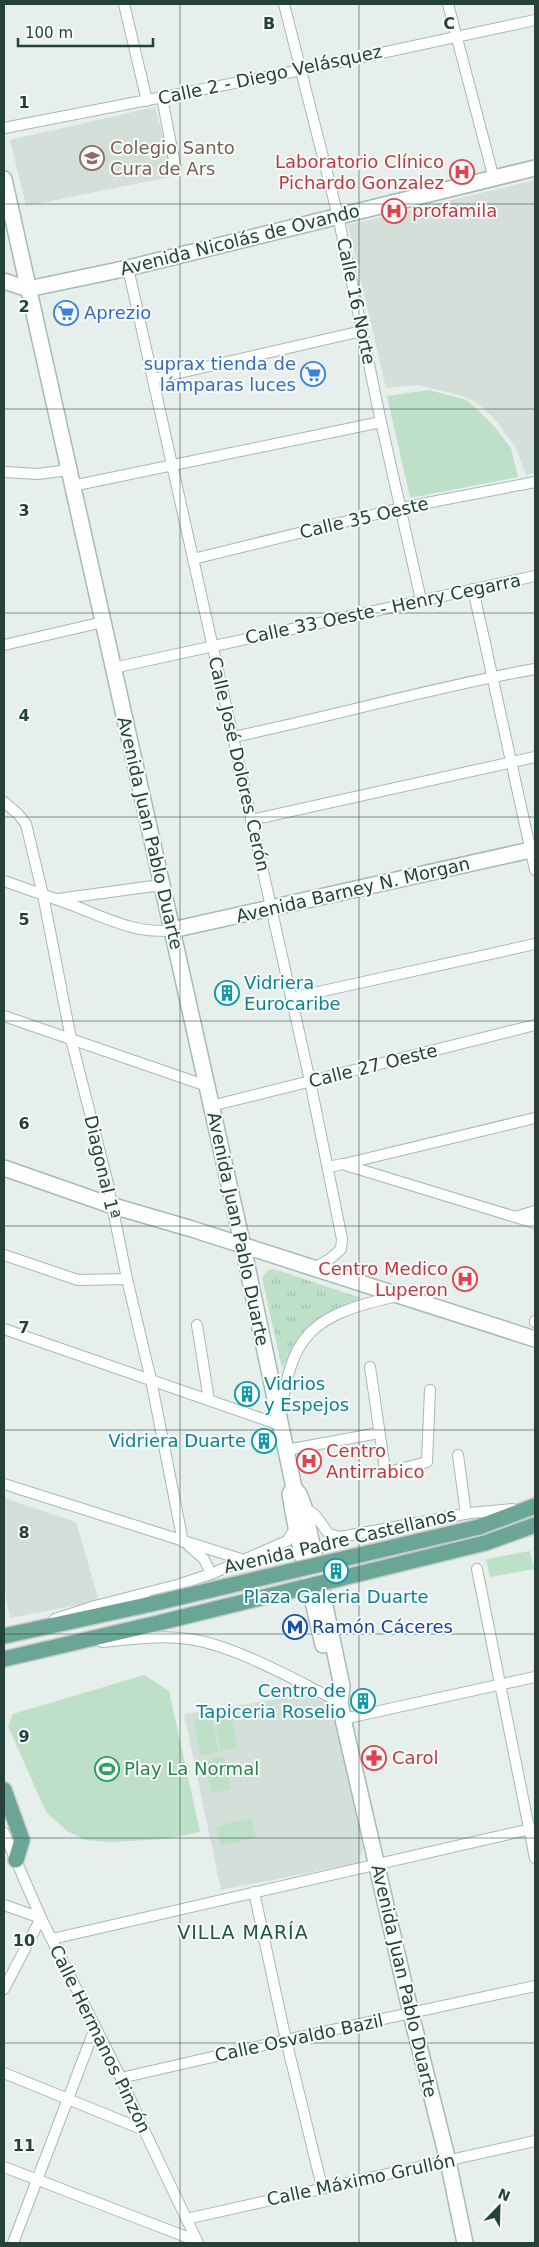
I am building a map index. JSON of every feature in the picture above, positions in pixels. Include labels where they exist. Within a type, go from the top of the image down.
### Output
[{"type":"main road","name":"Avenida Nicolás de Ovando","points":[[4,281],[28,288],[128,268],[535,168]]},
{"type":"main road","name":"Avenida Juan Pablo Duarte","points":[[4,179],[7,204],[28,288],[243,1247],[294,1488],[299,1494],[304,1507],[342,1686],[340,1702]]},
{"type":"main road","name":"Avenida Barney N. Morgan","points":[[172,930],[533,849]]},
{"type":"main road","points":[[4,1168],[110,1205],[535,1339]]},
{"type":"main road","name":"Avenida Juan Pablo Duarte","points":[[294,1488],[290,1494],[296,1527],[333,1687],[340,1702],[411,2014],[448,2161],[465,2243]]},
{"type":"main road","name":"Avenida Padre Castellanos","points":[[4,1636],[151,1604],[479,1527],[535,1506]]},
{"type":"main road","name":"Avenida Padre Castellanos","points":[[4,1659],[485,1543],[535,1525]]},
{"type":"main road","points":[[4,1790],[22,1840],[16,1860]]},
{"type":"street","points":[[124,4],[147,101]]},
{"type":"street","name":"Calle 16 Norte","points":[[284,4],[338,216],[421,600]]},
{"type":"street","points":[[448,4],[494,179]]},
{"type":"street","name":"Calle 2 - Diego Velásquez","points":[[4,128],[302,70],[535,20]]},
{"type":"street","points":[[162,98],[176,170]]},
{"type":"street","name":"Calle José Dolores Cerón","points":[[128,268],[310,1081],[342,1239],[341,1249],[331,1258],[313,1269]]},
{"type":"street","points":[[153,379],[362,331]]},
{"type":"street","points":[[72,486],[381,422]]},
{"type":"street","points":[[4,472],[38,474],[68,470]]},
{"type":"street","name":"Calle 35 Oeste","points":[[193,559],[401,508],[535,482]]},
{"type":"street","name":"Calle 33 Oeste - Henry Cegarra","points":[[113,668],[535,576]]},
{"type":"street","points":[[473,589],[511,762],[533,849],[535,870]]},
{"type":"street","points":[[4,645],[102,622]]},
{"type":"street","points":[[233,737],[323,718],[492,677],[535,669]]},
{"type":"street","points":[[252,820],[535,757]]},
{"type":"street","name":"Diagonal 1ª","points":[[4,802],[14,809],[26,824],[43,895],[71,1039],[106,1180],[110,1205],[151,1380],[183,1542]]},
{"type":"street","points":[[4,881],[139,929],[159,932],[172,930]]},
{"type":"street","points":[[57,900],[162,885]]},
{"type":"street","points":[[291,998],[535,944]]},
{"type":"street","points":[[4,1016],[206,1086]]},
{"type":"street","name":"Calle 27 Oeste","points":[[211,1106],[535,1025]]},
{"type":"street","points":[[328,1166],[535,1118]]},
{"type":"street","points":[[342,1164],[535,1223]]},
{"type":"street","points":[[514,1217],[535,1211]]},
{"type":"street","points":[[4,1255],[78,1280],[127,1279]]},
{"type":"street","points":[[4,1329],[280,1425],[283,1389],[293,1358],[302,1341],[312,1330],[332,1316],[353,1307],[398,1296]]},
{"type":"street","points":[[197,1325],[209,1400]]},
{"type":"street","points":[[370,1366],[379,1433],[387,1471],[425,1464],[430,1390]]},
{"type":"street","points":[[286,1450],[379,1433]]},
{"type":"street","points":[[458,1455],[466,1514]]},
{"type":"street","points":[[4,1484],[244,1560]]},
{"type":"street","points":[[304,1507],[316,1515],[329,1534],[340,1537],[466,1514],[535,1506]]},
{"type":"street","points":[[35,1630],[69,1614],[211,1574],[287,1541],[296,1527]]},
{"type":"street","points":[[183,1542],[204,1559],[211,1574]]},
{"type":"street","points":[[477,1569],[499,1685],[532,1829],[535,1858]]},
{"type":"street","points":[[46,1649],[142,1638],[190,1639],[230,1650],[340,1702]]},
{"type":"street","points":[[343,1718],[535,1677]]},
{"type":"street","points":[[52,1939],[532,1829]]},
{"type":"street","name":"Calle Hermanos Pinzón","points":[[4,1833],[41,1918],[95,2028],[122,2078],[144,2130],[197,2242]]},
{"type":"street","points":[[254,1892],[286,2040],[322,2187]]},
{"type":"street","points":[[4,1905],[41,1918],[4,1989]]},
{"type":"street","name":"Calle Osvaldo Bazil","points":[[122,2078],[535,1986]]},
{"type":"street","points":[[13,2243],[95,2028]]},
{"type":"street","points":[[4,2073],[144,2130]]},
{"type":"street","name":"Calle Máximo Grullón","points":[[186,2219],[535,2140]]},
{"type":"street","points":[[4,2167],[197,2242]]},
{"type":"shaded area","name":"Colegio Santo Cura de Ars","points":[[155,107],[174,176],[26,206],[10,140]]},
{"type":"shaded area","points":[[535,180],[535,473],[526,475],[516,448],[494,418],[476,402],[459,395],[418,385],[386,388],[348,225]]},
{"type":"shaded area","points":[[4,1498],[76,1522],[99,1601],[10,1618],[4,1587]]},
{"type":"shaded area","points":[[309,1694],[334,1708],[363,1849],[358,1863],[221,1890],[184,1714]]},
{"type":"green space","points":[[429,390],[467,400],[493,425],[511,448],[518,477],[410,498],[387,396]]},
{"type":"green space","points":[[274,1269],[361,1298],[308,1326],[282,1368],[262,1278],[268,1270]]},
{"type":"green space","points":[[530,1551],[534,1569],[490,1577],[486,1559]]},
{"type":"green space","name":"Play La Normal","points":[[144,1675],[169,1691],[200,1832],[165,1839],[111,1842],[85,1840],[67,1831],[46,1812],[8,1726],[13,1714]]},
{"type":"green space","points":[[231,1713],[238,1747],[221,1751],[214,1717]]},
{"type":"green space","points":[[211,1716],[219,1752],[201,1756],[193,1720]]},
{"type":"green space","points":[[224,1756],[231,1789],[211,1793],[204,1760]]},
{"type":"green space","points":[[251,1818],[256,1838],[220,1846],[216,1826]]},
{"type":"place","name":"Colegio Santo Cura de Ars","points":[[92,158]]},
{"type":"place","name":"Laboratorio Clínico Pichardo Gonzalez","points":[[462,172]]},
{"type":"place","name":"profamila","points":[[394,211]]},
{"type":"place","name":"Aprezio","points":[[66,313]]},
{"type":"place","name":"suprax tienda de lámparas luces","points":[[313,374]]},
{"type":"place","name":"Vidriera Eurocaribe","points":[[227,993]]},
{"type":"place","name":"Centro Medico Luperon","points":[[465,1279]]},
{"type":"place","name":"Vidrios y Espejos","points":[[247,1394]]},
{"type":"place","name":"Vidriera Duarte","points":[[264,1441]]},
{"type":"place","name":"Centro Antirrabico","points":[[309,1461]]},
{"type":"place","name":"Plaza Galeria Duarte","points":[[336,1571]]},
{"type":"place","name":"Ramón Cáceres","points":[[295,1627]]},
{"type":"place","name":"Centro de Tapiceria Roselio","points":[[363,1701]]},
{"type":"place","name":"Carol","points":[[374,1758]]},
{"type":"place","name":"Play La Normal","points":[[107,1769]]},
{"type":"district","name":"VILLA MARÍA","points":[[243,1932]]}]
